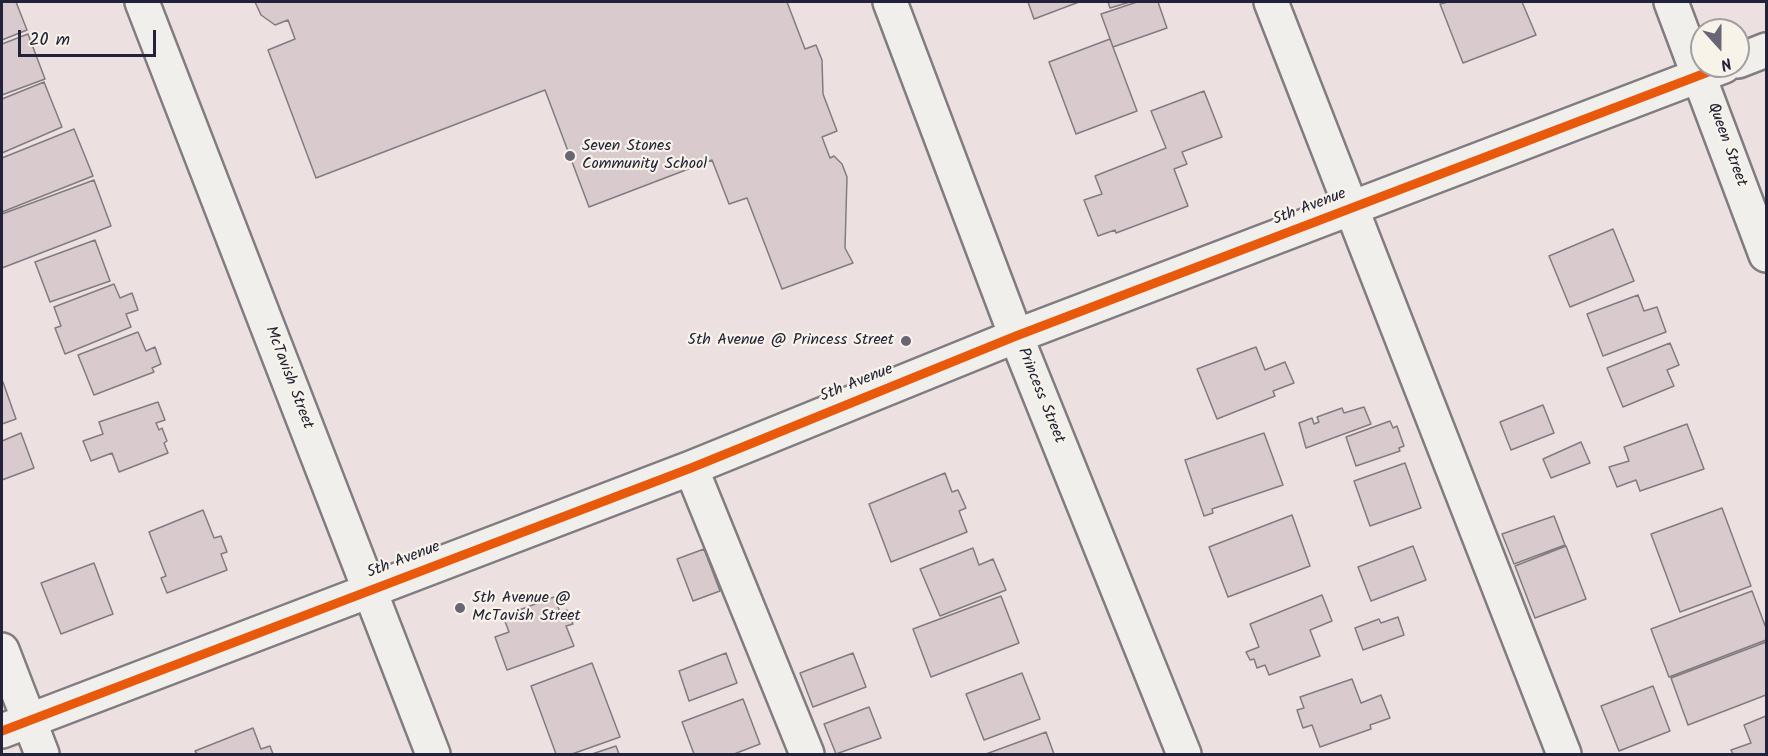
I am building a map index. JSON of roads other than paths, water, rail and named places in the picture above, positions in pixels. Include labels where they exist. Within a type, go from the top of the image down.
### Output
[{"type":"street","name":"McTavish Street","points":[[142,2],[434,754]]},
{"type":"street","name":"Princess Street","points":[[890,2],[1016,336],[1184,754]]},
{"type":"street","points":[[1271,2],[1564,754]]},
{"type":"street","name":"Queen Street","points":[[1671,2],[1690,34]]},
{"type":"street","points":[[1750,56],[1767,50]]},
{"type":"street","name":"5th Avenue","points":[[15,726],[691,468],[1016,336],[1691,78]]},
{"type":"street","name":"Queen Street","points":[[1714,78],[1767,255]]},
{"type":"street","points":[[691,468],[807,754]]},
{"type":"street","points":[[2,650],[15,726],[42,754]]},
{"type":"place","name":"Seven Stones Community School","points":[[570,156]]},
{"type":"place","name":"5th Avenue @ Princess Street","points":[[906,341]]},
{"type":"place","name":"5th Avenue @ McTavish Street","points":[[460,608]]}]
